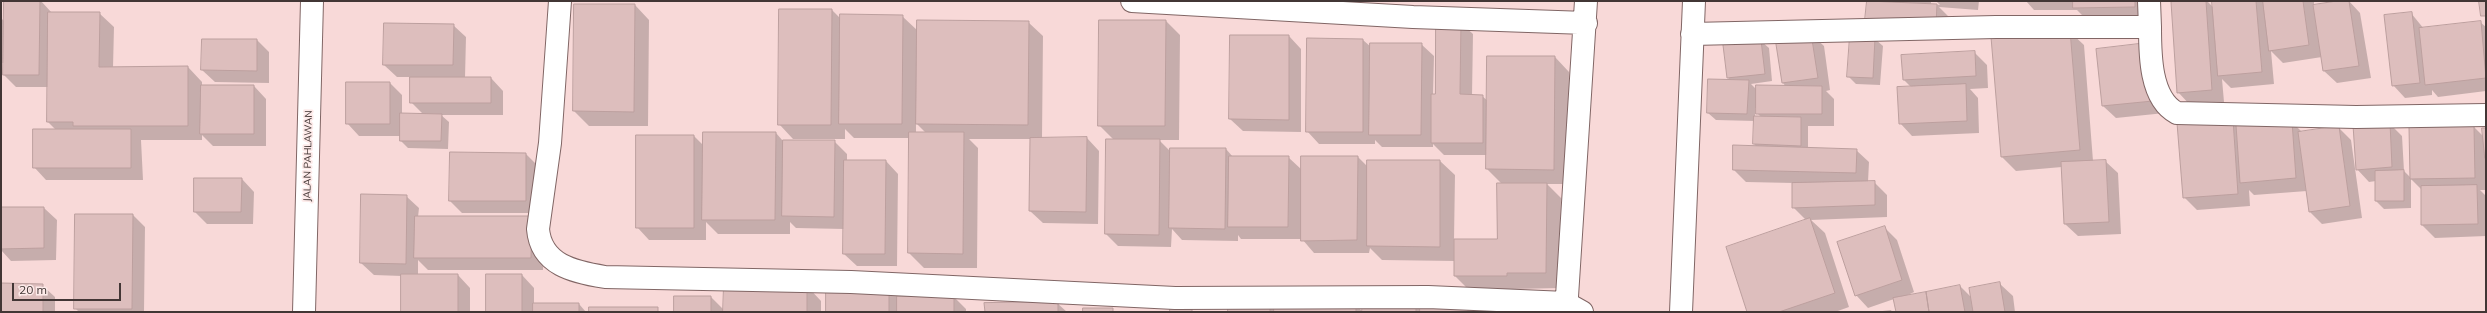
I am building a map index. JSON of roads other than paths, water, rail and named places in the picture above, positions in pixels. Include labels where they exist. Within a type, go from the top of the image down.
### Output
[{"type":"street","name":"JALAN PAHLAWAN","points":[[304,312],[312,1]]},
{"type":"street","points":[[560,1],[550,143],[538,229],[539,239],[547,254],[559,265],[582,273],[605,276],[851,282],[1175,298],[1428,297],[1572,309],[1586,1]]},
{"type":"street","points":[[1132,1],[1413,17],[1586,23]]},
{"type":"street","points":[[1681,312],[1694,1]]},
{"type":"street","points":[[2148,1],[2159,95],[2169,109],[2177,113],[2348,117],[2486,115]]},
{"type":"street","points":[[1692,34],[1996,27],[2150,27]]}]
